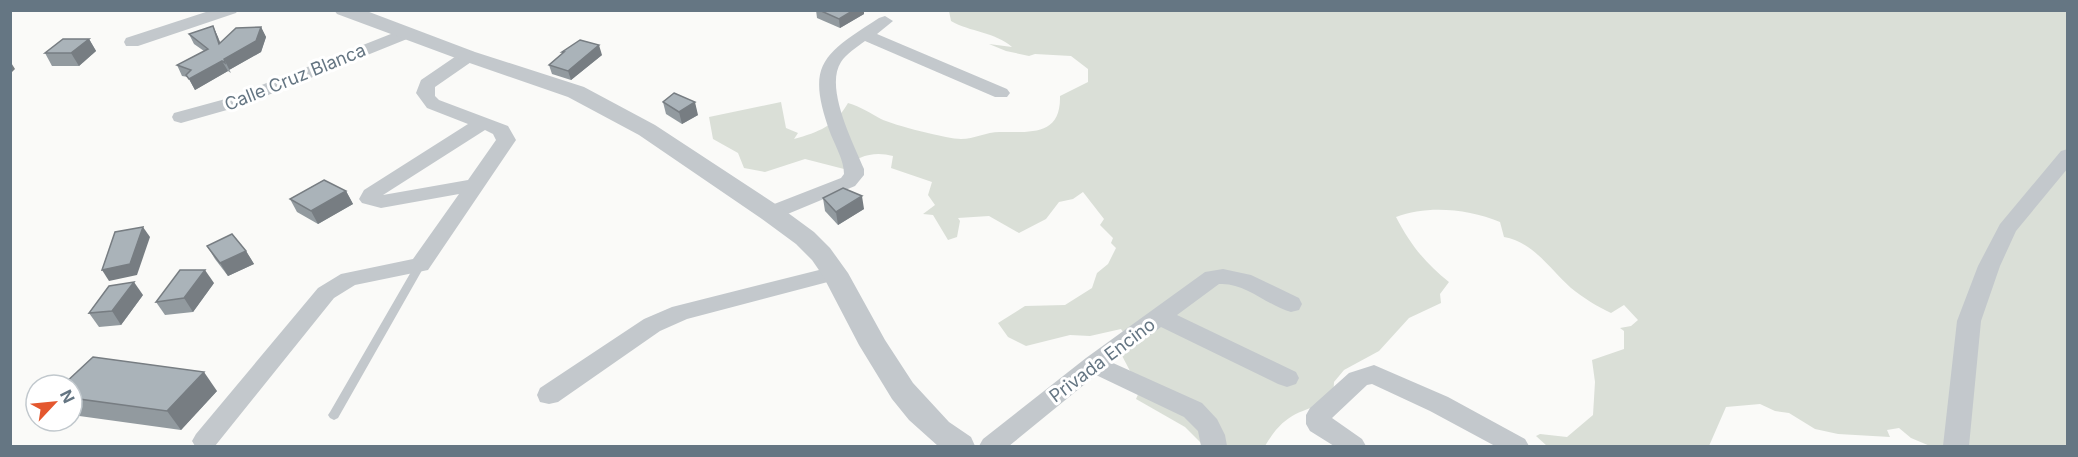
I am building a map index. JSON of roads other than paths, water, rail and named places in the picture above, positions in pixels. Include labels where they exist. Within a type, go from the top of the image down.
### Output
[{"type":"street","points":[[132,42],[230,10]]},
{"type":"street","points":[[344,10],[468,56],[576,92],[647,130],[771,213],[805,238],[821,254],[835,273],[907,399],[942,435],[960,447]]},
{"type":"street","points":[[771,213],[848,182],[854,175],[854,169],[828,97],[826,73],[833,59],[885,21]]},
{"type":"street","name":"Calle Cruz Blanca","points":[[181,117],[235,102],[406,33]]},
{"type":"street","points":[[865,35],[1001,93]]},
{"type":"street","points":[[205,441],[326,293],[350,279],[420,265],[506,140],[501,130],[433,104],[426,97],[424,90],[427,84],[468,56]]},
{"type":"street","points":[[474,184],[381,202],[369,199],[371,194],[483,123]]},
{"type":"street","points":[[1957,442],[1969,321],[1989,266],[2007,229],[2067,155]]},
{"type":"street","points":[[549,395],[652,325],[680,313],[835,273]]},
{"type":"street","name":"Privada Encino","points":[[992,447],[1094,364],[1213,277],[1222,274],[1233,277],[1291,304]]},
{"type":"street","points":[[1159,316],[1287,378]]},
{"type":"street","points":[[1094,364],[1193,410],[1203,417],[1210,429],[1214,447]]},
{"type":"street","points":[[1353,447],[1325,430],[1320,424],[1319,415],[1358,379],[1374,374],[1439,404],[1516,447]]},
{"type":"lane","points":[[334,415],[420,265]]}]
